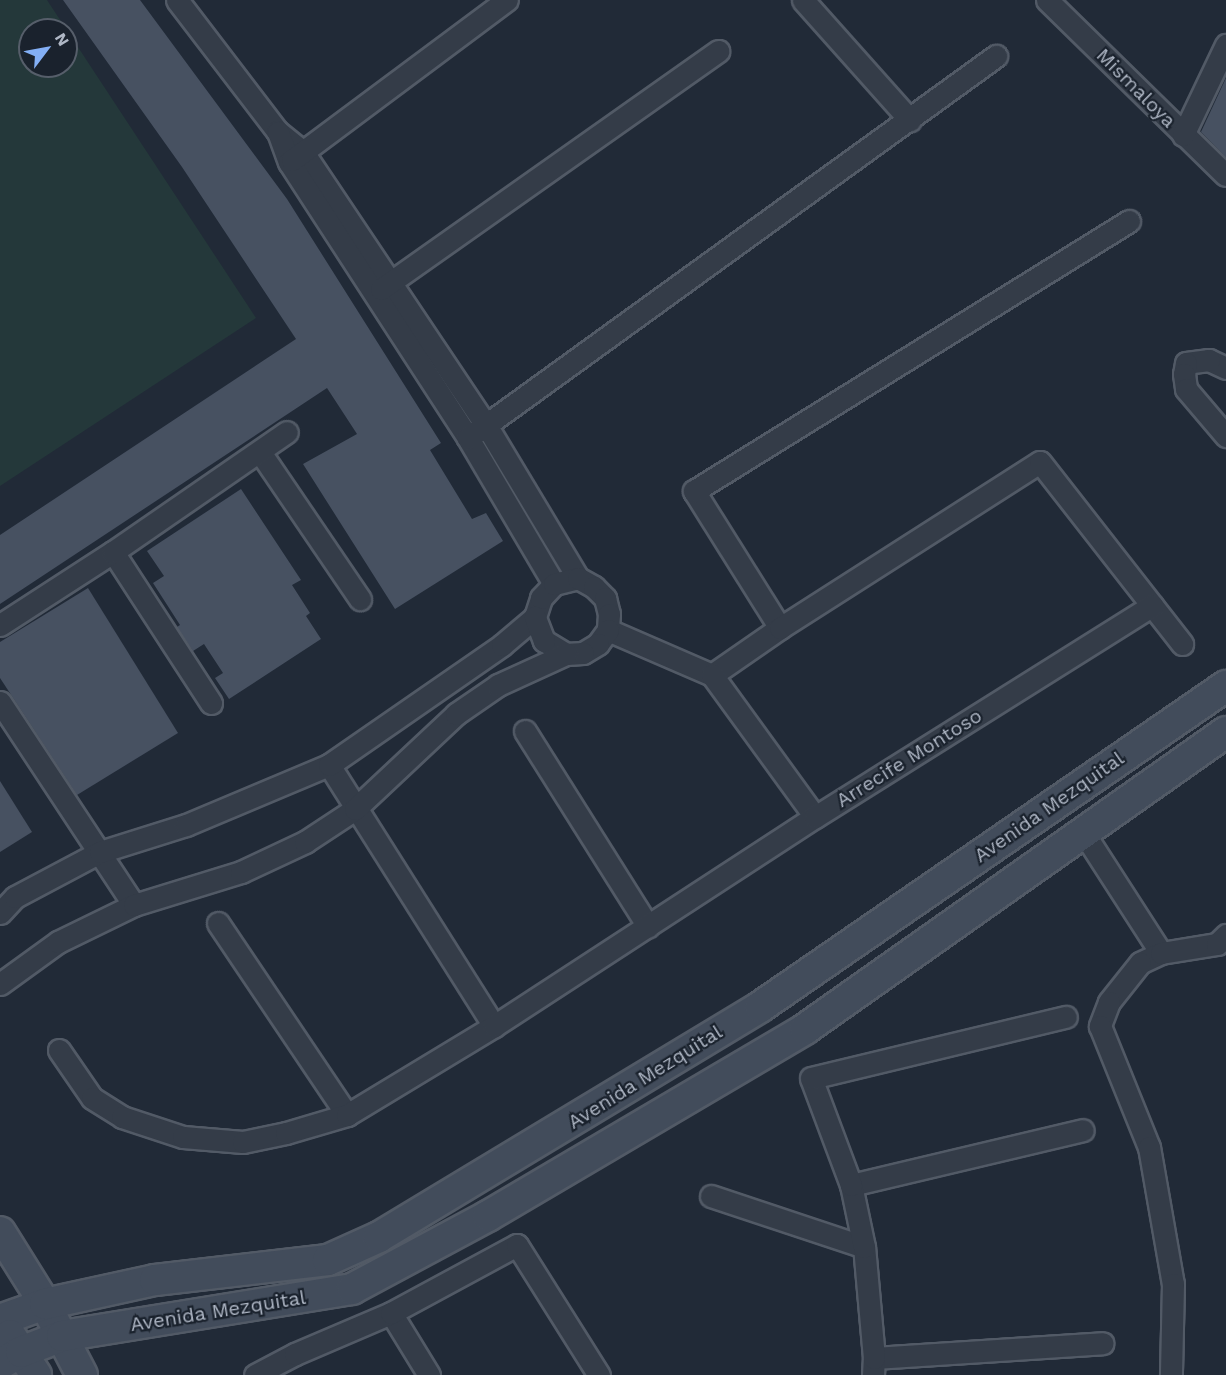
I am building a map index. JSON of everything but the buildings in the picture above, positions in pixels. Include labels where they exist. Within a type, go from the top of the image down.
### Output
[{"type":"main road","name":"Avenida Mezquital","points":[[0,1321],[45,1304],[155,1280],[328,1260],[380,1238],[760,1007],[1226,686]]},
{"type":"main road","name":"Avenida Mezquital","points":[[19,1364],[62,1336],[352,1289],[488,1216],[805,1029],[1226,732]]},
{"type":"main road","points":[[0,1232],[45,1304],[82,1375]]},
{"type":"main road","points":[[0,1321],[19,1364]]},
{"type":"street","points":[[1,982],[58,942],[135,904],[241,872],[305,842],[355,809],[456,714],[498,685],[566,654],[583,653],[598,645],[608,630],[609,614],[605,598],[594,587],[578,578],[486,425],[392,281],[177,0]]},
{"type":"street","points":[[296,157],[507,0]]},
{"type":"street","points":[[804,0],[910,120]]},
{"type":"street","name":"Mismaloya","points":[[1047,0],[1226,175]]},
{"type":"street","points":[[1183,135],[1226,45]]},
{"type":"street","points":[[375,294],[719,51]]},
{"type":"street","points":[[468,438],[996,56]]},
{"type":"street","points":[[296,157],[375,294],[468,438],[554,585]]},
{"type":"street","points":[[780,628],[694,491],[1129,221]]},
{"type":"street","points":[[1226,368],[1209,360],[1186,363],[1184,374],[1186,389],[1226,436]]},
{"type":"street","points":[[0,625],[113,552],[287,432]]},
{"type":"street","points":[[260,452],[360,599]]},
{"type":"street","points":[[608,630],[712,675],[780,628],[1040,462],[1182,644]]},
{"type":"street","points":[[113,552],[211,703]]},
{"type":"street","points":[[0,913],[15,897],[100,852],[186,825],[329,765],[450,682],[535,617],[541,598],[554,585],[578,578]]},
{"type":"street","name":"Arrecife Montoso","points":[[712,675],[815,817],[1152,606]]},
{"type":"street","points":[[535,617],[544,641],[566,654]]},
{"type":"street","points":[[0,702],[135,904]]},
{"type":"street","points":[[525,731],[648,926]]},
{"type":"street","points":[[329,765],[494,1026]]},
{"type":"street","points":[[59,1050],[92,1098],[122,1117],[183,1137],[243,1142],[286,1133],[347,1115],[494,1026],[815,817]]},
{"type":"street","points":[[1083,832],[1161,953]]},
{"type":"street","points":[[218,923],[347,1115]]},
{"type":"street","points":[[1171,1375],[1173,1284],[1149,1147],[1100,1026],[1109,1002],[1140,963],[1161,953],[1218,944],[1226,935]]},
{"type":"street","points":[[1066,1017],[811,1078],[851,1185],[864,1247],[874,1366],[1103,1343]]},
{"type":"street","points":[[851,1185],[1083,1130]]},
{"type":"street","points":[[711,1196],[864,1247]]},
{"type":"street","points":[[255,1375],[295,1354],[391,1313],[517,1245],[599,1375]]},
{"type":"street","points":[[391,1313],[429,1375]]},
{"type":"green space","points":[[0,0],[47,0],[59,18],[18,18],[18,78],[78,78],[78,47],[256,318],[0,486]]}]
